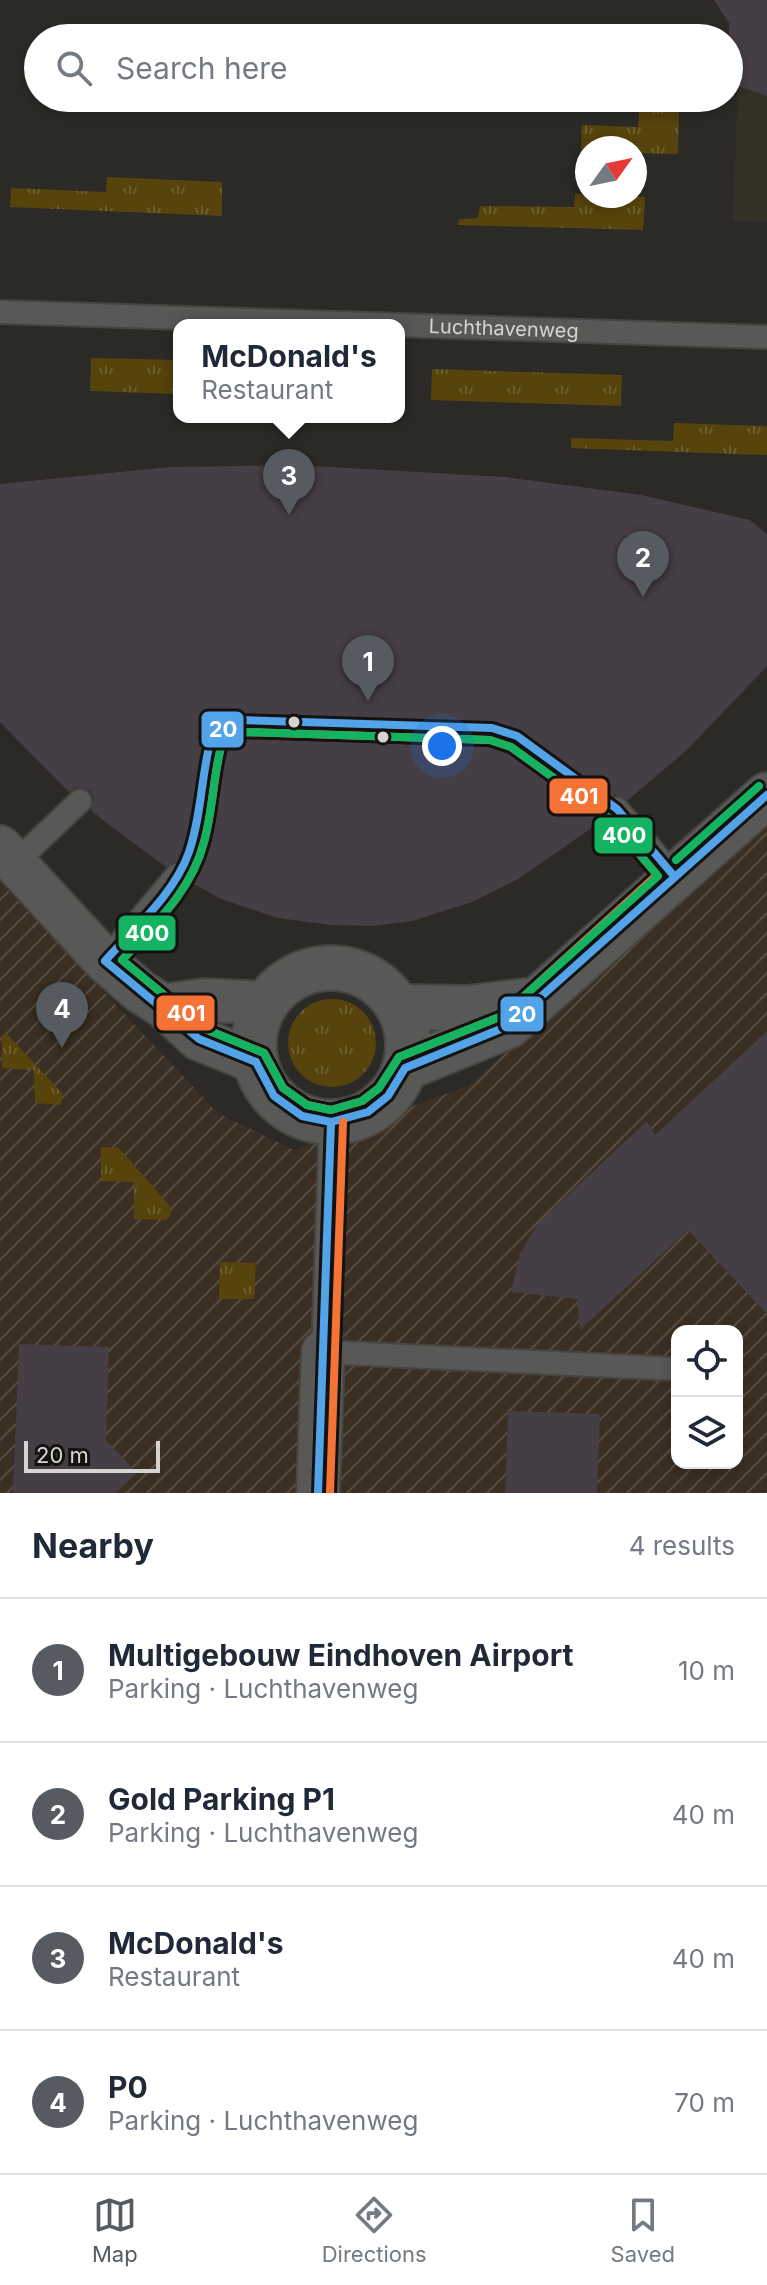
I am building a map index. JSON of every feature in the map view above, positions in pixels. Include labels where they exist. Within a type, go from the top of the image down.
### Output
[{"type":"street","points":[[405,1068],[499,1033],[534,1000],[568,975],[767,795]]},
{"type":"street","points":[[8,855],[105,961],[141,992],[163,1006],[199,1039],[256,1062]]},
{"type":"street","points":[[326,967],[350,970],[372,979],[399,1007],[408,1035],[405,1068],[388,1096],[368,1112],[331,1122],[288,1109],[274,1096],[256,1062],[258,1021],[267,1003],[282,985],[303,973],[326,967]]},
{"type":"street","points":[[163,1006],[204,1000],[267,1003]]},
{"type":"street","points":[[399,1007],[468,1008],[534,1000]]},
{"type":"street","points":[[318,1493],[323,1352]]},
{"type":"lane","name":"Luchthavenweg","points":[[0,312],[215,319]]},
{"type":"lane","name":"Luchthavenweg","points":[[405,325],[767,337]]},
{"type":"lane","points":[[8,855],[80,801]]},
{"type":"lane","points":[[617,809],[674,876]]},
{"type":"lane","points":[[105,961],[177,875]]},
{"type":"lane","points":[[331,1122],[323,1352],[671,1369]]},
{"type":"shaded area","points":[[767,0],[767,222],[733,221],[737,112],[743,112],[743,24],[739,24],[741,19],[725,15],[718,4]]},
{"type":"shaded area","points":[[767,817],[767,1493],[0,1493],[0,882],[218,1113],[294,1150],[470,1085]]},
{"type":"green space","points":[[639,112],[679,112],[678,154],[647,153],[647,136],[582,136],[582,125],[638,127]]},
{"type":"green space","points":[[107,177],[222,182],[222,216],[10,207],[11,188],[106,192]]},
{"type":"green space","points":[[575,194],[575,208],[644,208],[643,230],[458,225],[459,219],[478,218],[480,206],[574,207]]},
{"type":"green space","points":[[91,358],[173,360],[173,394],[90,391]]},
{"type":"green space","points":[[432,369],[622,375],[621,406],[431,400]]},
{"type":"green space","points":[[674,423],[767,426],[767,455],[571,448],[571,438],[673,441]]},
{"type":"green space","points":[[332,999],[349,1003],[363,1012],[372,1026],[376,1043],[372,1060],[363,1074],[349,1083],[332,1087],[315,1083],[301,1074],[292,1060],[288,1043],[292,1026],[301,1012],[315,1003]]},
{"type":"green space","points":[[2,1034],[7,1034],[62,1093],[61,1105],[35,1103],[34,1070],[2,1068]]},
{"type":"green space","points":[[101,1147],[119,1148],[169,1205],[171,1215],[166,1220],[134,1219],[134,1182],[101,1181]]},
{"type":"green space","points":[[220,1262],[256,1263],[254,1299],[219,1299]]},
{"type":"building","points":[[714,0],[767,0],[767,96],[743,88],[743,24],[729,23]]},
{"type":"building","points":[[296,465],[505,477],[641,495],[750,520],[767,534],[767,666],[687,750],[628,800],[615,795],[607,799],[603,811],[606,818],[518,879],[472,902],[412,921],[372,926],[278,918],[221,899],[189,881],[190,871],[185,864],[173,862],[166,867],[104,821],[91,810],[94,798],[90,791],[77,787],[69,792],[0,722],[0,484],[170,467]]},
{"type":"building","points":[[767,1031],[767,1314],[688,1230],[580,1330],[577,1299],[511,1292],[520,1254],[538,1223],[647,1121],[655,1135]]},
{"type":"building","points":[[19,1344],[109,1347],[106,1440],[137,1473],[116,1493],[13,1493]]},
{"type":"building","points":[[508,1411],[600,1414],[597,1493],[505,1493]]},
{"type":"transit line","name":"20","points":[[105,961],[174,883],[193,838],[212,735],[240,720],[492,728],[517,736],[617,809],[674,876]]},
{"type":"transit line","name":"401","points":[[243,732],[490,740],[511,747],[609,818],[657,875],[502,1016],[399,1057],[379,1088],[362,1101],[331,1110],[307,1105],[283,1088],[264,1053],[205,1029],[122,960],[171,906],[191,876],[207,830],[222,743],[243,732]]},
{"type":"transit line","name":"400","points":[[243,732],[490,740],[511,747],[609,818],[658,876],[502,1016],[399,1057],[379,1088],[362,1101],[331,1110],[307,1105],[283,1088],[264,1053],[205,1029],[122,960],[171,906],[191,876],[207,830],[222,743],[243,732]]},
{"type":"transit line","name":"400","points":[[676,860],[759,786]]},
{"type":"transit line","name":"20","points":[[256,1062],[274,1096],[302,1116],[331,1122],[368,1112],[388,1096],[405,1068],[508,1026],[767,795]]},
{"type":"transit line","name":"20","points":[[105,961],[199,1039],[256,1062]]},
{"type":"transit line","name":"20","points":[[318,1493],[331,1122]]},
{"type":"transit line","name":"401","points":[[330,1493],[343,1122]]},
{"type":"place","name":"McDonald's","points":[[289,515]]},
{"type":"place","name":"Gold Parking P1","points":[[643,597]]},
{"type":"place","name":"Multigebouw Eindhoven Airport","points":[[368,701]]},
{"type":"place","name":"P0","points":[[62,1048]]}]
